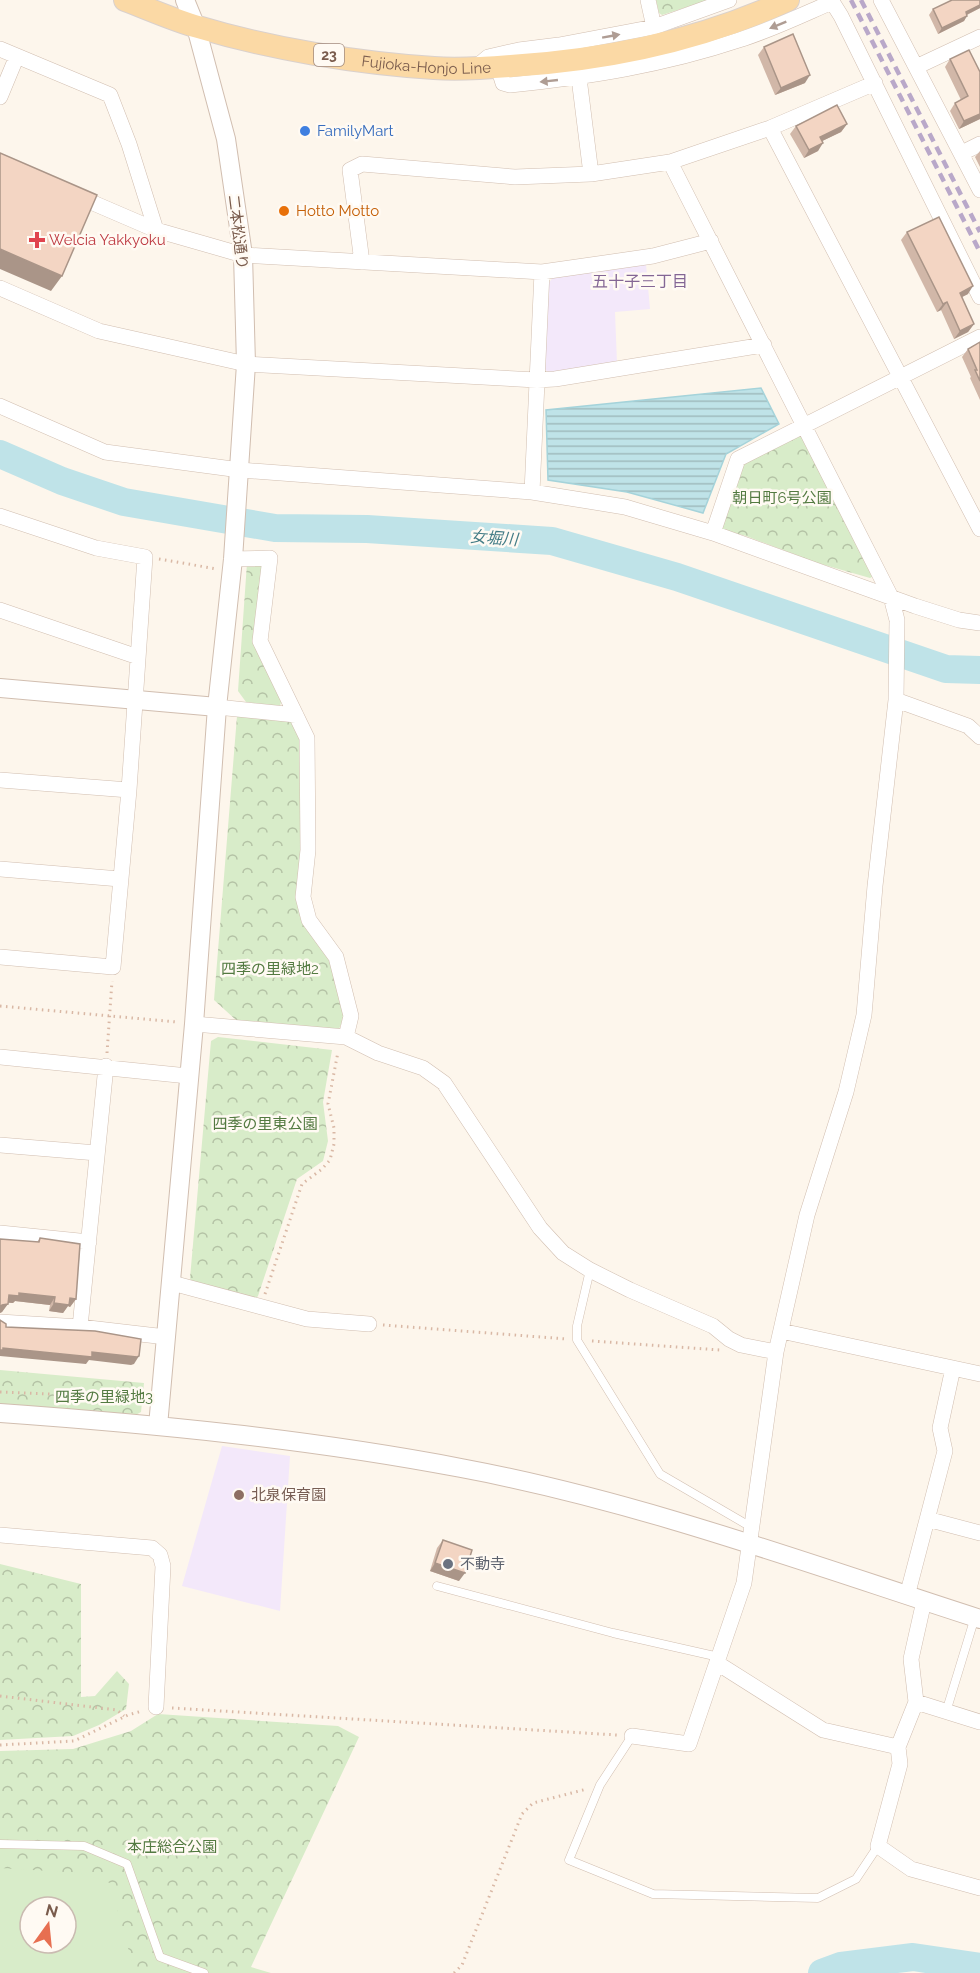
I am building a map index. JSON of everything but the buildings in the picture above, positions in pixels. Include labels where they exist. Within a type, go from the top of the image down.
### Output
[{"type":"main road","name":"Fujioka-Honjo Line","points":[[125,0],[196,27],[263,44],[361,60],[435,68],[498,67],[575,60],[658,35]]},
{"type":"main road","name":"23","points":[[658,35],[722,26],[788,0]]},
{"type":"street","name":"二本松通り","points":[[158,1426],[194,1024],[217,707],[240,470],[246,364],[243,255],[225,139],[196,27],[185,0]]},
{"type":"street","points":[[648,0],[658,35]]},
{"type":"street","points":[[475,68],[488,57],[519,50],[658,35],[729,0]]},
{"type":"street","points":[[881,0],[980,190]]},
{"type":"street","points":[[498,67],[503,83],[510,85],[622,71],[742,39],[832,1],[980,297]]},
{"type":"street","points":[[916,67],[980,37]]},
{"type":"street","points":[[0,49],[110,95],[129,144],[156,230]]},
{"type":"street","points":[[0,97],[17,56]]},
{"type":"street","points":[[579,78],[591,174]]},
{"type":"street","points":[[362,262],[350,170],[362,164],[515,177],[591,174],[670,162],[770,128],[874,83]]},
{"type":"street","points":[[770,128],[980,529]]},
{"type":"street","points":[[962,153],[980,144]]},
{"type":"street","points":[[632,1736],[689,1744],[744,1583],[776,1352],[807,1215],[846,1092],[864,1015],[895,694],[897,620],[891,597],[670,162]]},
{"type":"street","points":[[63,190],[156,230],[243,255],[542,272],[653,256],[711,241]]},
{"type":"street","points":[[532,492],[542,272]]},
{"type":"street","points":[[0,288],[99,331],[246,364],[537,380],[764,345]]},
{"type":"street","points":[[713,533],[738,459],[980,337]]},
{"type":"street","points":[[0,406],[105,452],[240,470],[532,492],[625,507],[713,533],[959,620],[980,623]]},
{"type":"street","points":[[0,516],[96,549],[145,557],[129,790],[113,967],[0,957]]},
{"type":"street","points":[[232,561],[270,558],[260,641],[307,738],[308,850],[303,897],[309,920],[336,957],[351,1016],[346,1037]]},
{"type":"street","points":[[0,610],[138,657]]},
{"type":"street","points":[[0,688],[296,715]]},
{"type":"street","points":[[895,694],[968,726],[980,737]]},
{"type":"street","points":[[0,780],[129,790]]},
{"type":"street","points":[[0,869],[120,879]]},
{"type":"street","points":[[194,1024],[346,1037],[378,1053],[423,1068],[444,1083],[540,1228],[563,1253],[590,1270],[630,1290],[713,1326],[729,1340],[741,1345],[776,1352]]},
{"type":"street","points":[[0,1057],[188,1076]]},
{"type":"street","points":[[80,1327],[106,1066]]},
{"type":"street","points":[[0,1145],[97,1153]]},
{"type":"street","points":[[0,1233],[88,1242]]},
{"type":"street","points":[[172,1283],[307,1319],[369,1324]]},
{"type":"street","points":[[0,1322],[80,1327],[166,1337]]},
{"type":"street","points":[[781,1331],[980,1374]]},
{"type":"street","points":[[953,1368],[940,1428],[945,1451],[927,1519],[915,1598],[911,1659],[916,1702],[898,1747],[900,1764],[878,1846],[911,1869],[980,1888]]},
{"type":"street","points":[[0,1413],[158,1426],[338,1446],[464,1468],[749,1536],[915,1598],[977,1618]]},
{"type":"street","points":[[927,1519],[980,1533]]},
{"type":"street","points":[[0,1534],[152,1548],[160,1555],[163,1566],[156,1707]]},
{"type":"street","points":[[718,1660],[823,1730],[898,1747]]},
{"type":"street","points":[[916,1702],[980,1722]]},
{"type":"lane","points":[[590,1270],[577,1326],[577,1340],[660,1474],[749,1536]]},
{"type":"lane","points":[[437,1586],[718,1660]]},
{"type":"lane","points":[[946,1712],[977,1618]]},
{"type":"lane","points":[[632,1736],[600,1785],[569,1860],[653,1894],[818,1898],[856,1879],[878,1846]]},
{"type":"lane","points":[[0,1844],[84,1846],[127,1864],[160,1957],[204,1973]]},
{"type":"path","points":[[145,557],[232,561]]},
{"type":"path","points":[[106,1066],[113,967]]},
{"type":"path","points":[[0,1006],[194,1024]]},
{"type":"path","points":[[261,1306],[302,1184],[330,1160],[334,1144],[334,1128],[328,1104],[339,1049],[346,1037]]},
{"type":"path","points":[[369,1324],[720,1350],[729,1340]]},
{"type":"path","points":[[0,1392],[160,1399]]},
{"type":"path","points":[[0,1696],[117,1710],[125,1716]]},
{"type":"path","points":[[0,1745],[74,1741],[125,1716],[156,1707],[632,1736]]},
{"type":"path","points":[[454,1973],[462,1965],[522,1814],[533,1803],[600,1785]]},
{"type":"shaded area","points":[[646,264],[650,309],[615,312],[617,363],[549,374],[545,369],[549,283],[553,277]]},
{"type":"shaded area","points":[[222,1446],[290,1456],[280,1611],[182,1586]]},
{"type":"green space","points":[[656,0],[709,0],[662,15],[659,13]]},
{"type":"green space","name":"朝日町6号公園","points":[[796,435],[806,438],[874,576],[870,578],[814,562],[746,536],[723,530],[722,526],[742,462]]},
{"type":"green space","points":[[247,563],[263,563],[256,647],[283,694],[280,706],[246,702],[238,691]]},
{"type":"green space","name":"四季の里緑地2","points":[[237,716],[292,721],[301,737],[303,858],[297,893],[330,959],[345,1015],[339,1029],[236,1020],[214,1000]]},
{"type":"green space","name":"四季の里東公園","points":[[218,1037],[332,1050],[323,1102],[328,1141],[323,1161],[297,1179],[258,1296],[253,1301],[192,1284],[190,1278],[211,1041]]},
{"type":"green space","name":"四季の里緑地3","points":[[0,1370],[144,1383],[141,1412],[132,1417],[0,1405]]},
{"type":"green space","points":[[0,1564],[81,1584],[81,1697],[95,1696],[117,1671],[129,1684],[126,1709],[99,1725],[73,1736],[0,1740]]},
{"type":"green space","name":"本庄総合公園","points":[[158,1714],[338,1726],[359,1737],[251,1967],[271,1973],[0,1973],[0,1751],[73,1749],[131,1731]]},
{"type":"green space","points":[[0,1868],[81,1873],[110,1883],[135,1973],[0,1973]]},
{"type":"water","points":[[761,388],[779,424],[726,454],[703,513],[627,492],[548,480],[546,410]]},
{"type":"waterway","name":"女堀川","points":[[0,454],[62,481],[124,502],[275,528],[367,529],[552,541],[677,577],[946,669],[980,670]]},
{"type":"waterway","points":[[822,1973],[841,1966],[913,1957],[980,1967]]},
{"type":"railway","points":[[851,0],[980,252]]},
{"type":"railway","points":[[861,0],[980,232]]},
{"type":"place","name":"FamilyMart","points":[[305,131]]},
{"type":"place","name":"Hotto Motto","points":[[284,211]]},
{"type":"place","name":"Welcia Yakkyoku","points":[[37,240]]},
{"type":"place","name":"北泉保育園","points":[[239,1495]]},
{"type":"place","name":"不動寺","points":[[448,1564]]},
{"type":"district","name":"五十子三丁目","points":[[640,281]]}]
